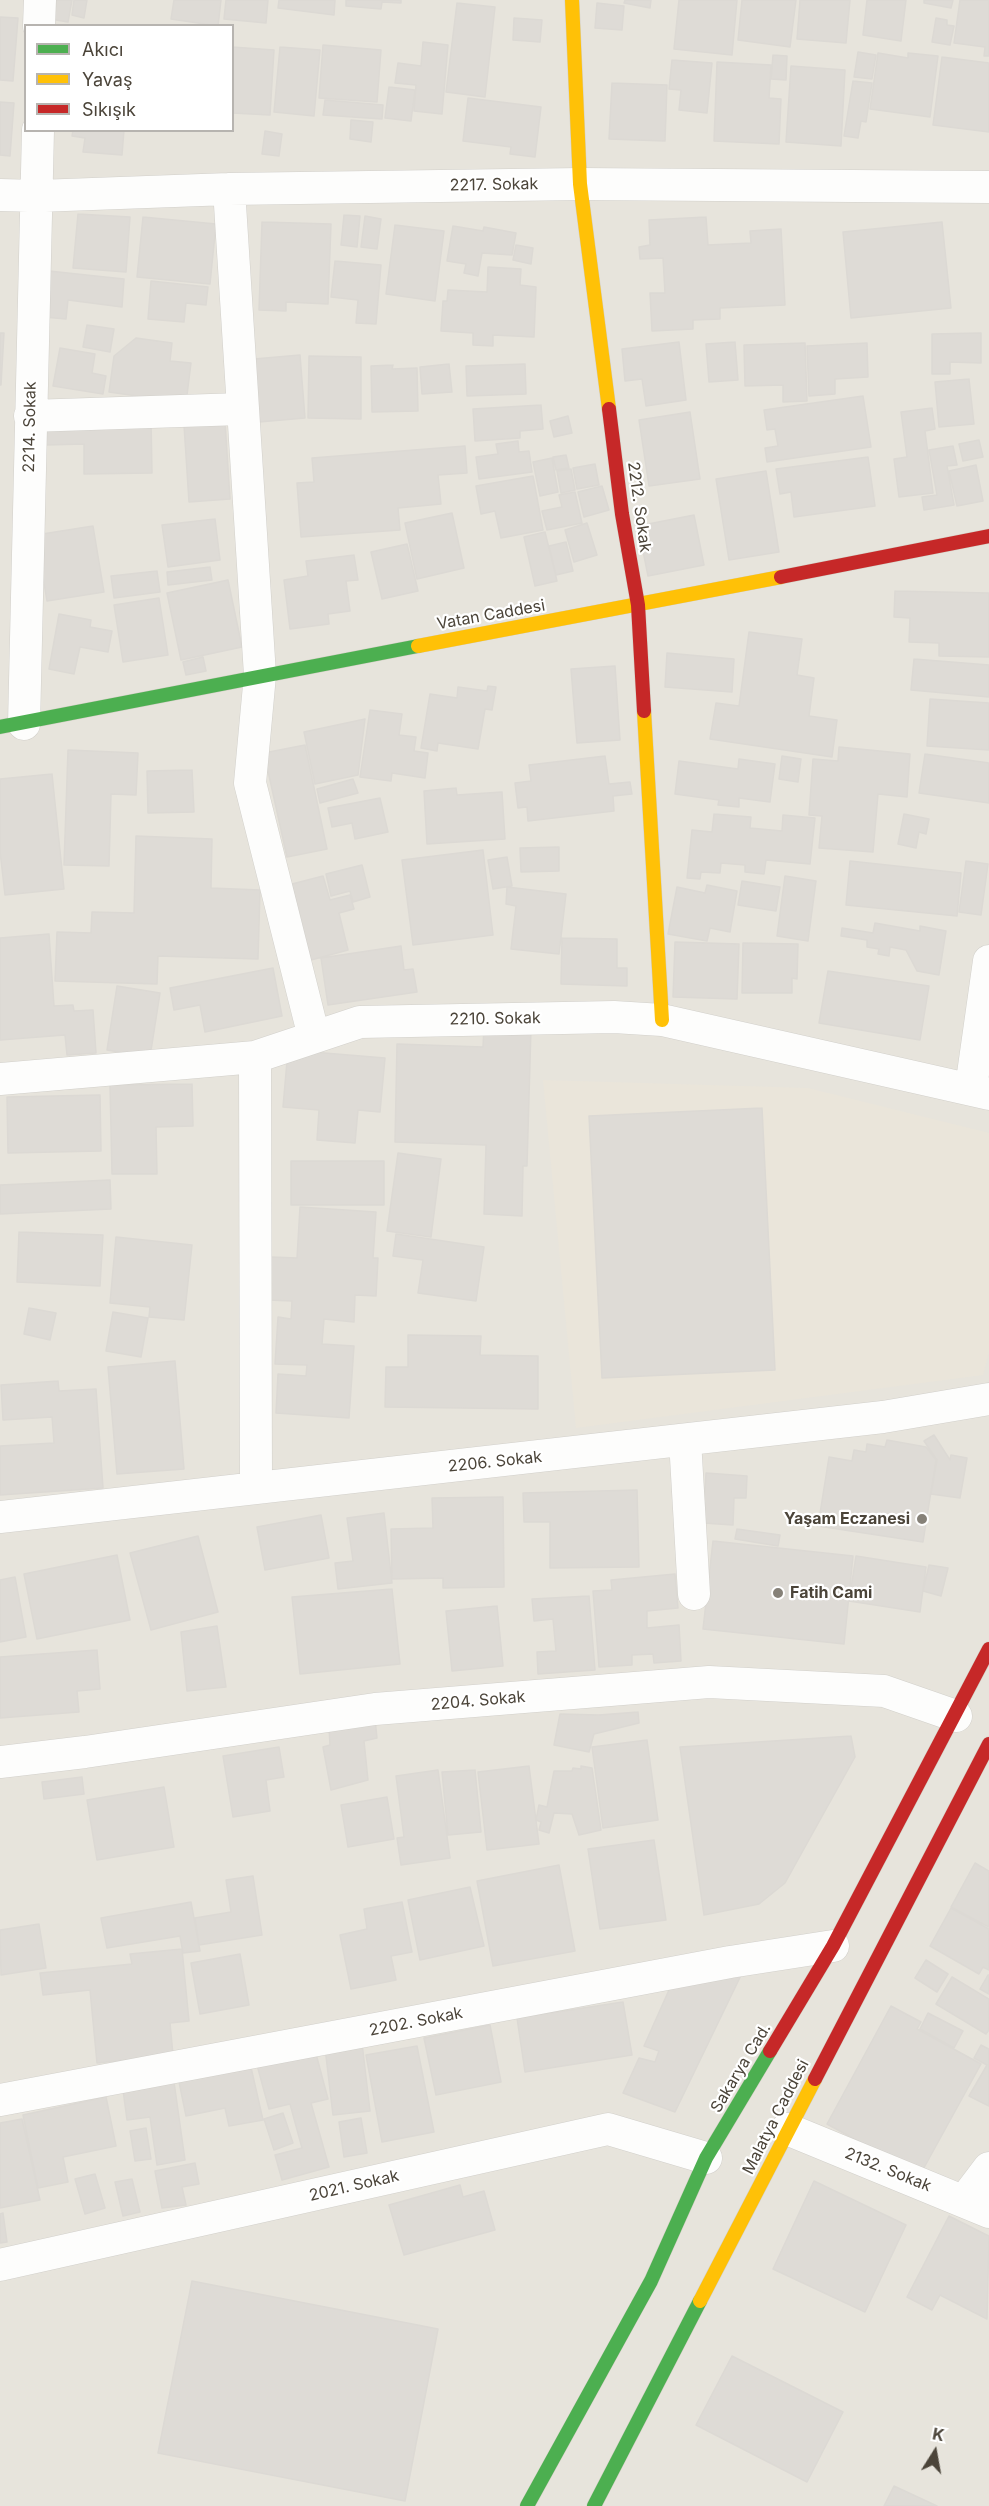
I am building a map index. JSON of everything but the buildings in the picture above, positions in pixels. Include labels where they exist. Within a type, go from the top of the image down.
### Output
[{"type":"street","points":[[39,24],[40,0]]},
{"type":"street","name":"2212. Sokak","points":[[572,0],[580,184],[622,514],[638,605],[662,1020]]},
{"type":"street","name":"2214. Sokak","points":[[12,726],[30,416],[38,196],[38,132]]},
{"type":"street","name":"2217. Sokak","points":[[0,195],[580,184],[989,187]]},
{"type":"street","points":[[229,189],[241,409],[260,675],[250,783],[314,1037]]},
{"type":"street","points":[[30,416],[241,409]]},
{"type":"street","name":"Vatan Caddesi","points":[[12,726],[260,675],[638,605],[989,536]]},
{"type":"street","points":[[980,1091],[989,961]]},
{"type":"street","name":"2210. Sokak","points":[[0,1079],[255,1057],[360,1022],[614,1017],[662,1020],[980,1091]]},
{"type":"street","points":[[255,1057],[256,1488]]},
{"type":"street","name":"2206. Sokak","points":[[0,1517],[883,1418],[989,1399]]},
{"type":"street","points":[[685,1440],[694,1594]]},
{"type":"street","name":"Sakarya Cad.","points":[[527,2506],[651,2281],[706,2158],[833,1946],[956,1716],[989,1649]]},
{"type":"street","name":"2204. Sokak","points":[[0,1762],[85,1752],[375,1709],[709,1682],[884,1691],[956,1716]]},
{"type":"street","name":"Malatya Caddesi","points":[[594,2506],[787,2129],[989,1744]]},
{"type":"street","name":"2202. Sokak","points":[[0,2100],[730,1962],[833,1946]]},
{"type":"street","name":"2021. Sokak","points":[[0,2265],[608,2129],[706,2158]]},
{"type":"street","name":"2132. Sokak","points":[[787,2129],[977,2207]]},
{"type":"street","points":[[977,2207],[989,2168]]},
{"type":"shaded area","points":[[0,0],[989,0],[989,2506],[0,2506]]},
{"type":"shaded area","points":[[543,1080],[808,1088],[989,1133],[989,1352],[983,1375],[576,1428]]},
{"type":"traffic: fast","points":[[0,727],[418,646]]},
{"type":"traffic: fast","points":[[527,2506],[651,2281],[706,2158],[770,2051]]},
{"type":"traffic: fast","points":[[594,2506],[700,2301]]},
{"type":"traffic: slow","points":[[572,0],[580,184],[609,409]]},
{"type":"traffic: slow","points":[[418,646],[781,577]]},
{"type":"traffic: slow","points":[[644,711],[662,1020]]},
{"type":"traffic: slow","points":[[700,2301],[815,2079]]},
{"type":"traffic: jam","points":[[609,409],[622,514],[638,605],[644,711]]},
{"type":"traffic: jam","points":[[781,577],[989,536]]},
{"type":"traffic: jam","points":[[770,2051],[833,1946],[989,1649]]},
{"type":"traffic: jam","points":[[815,2079],[989,1744]]},
{"type":"place","name":"Yaşam Eczanesi","points":[[922,1519]]},
{"type":"place","name":"Fatih Cami","points":[[778,1593]]}]
